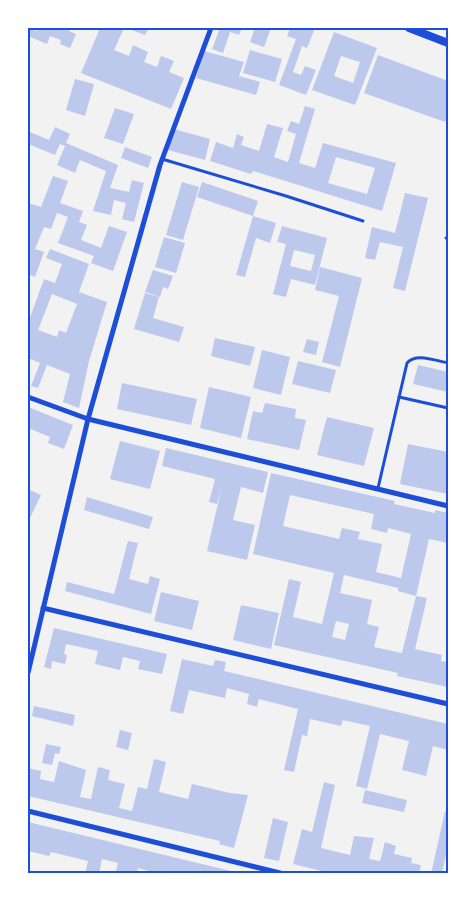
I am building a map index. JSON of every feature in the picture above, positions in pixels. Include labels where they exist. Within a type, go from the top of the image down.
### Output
[{"type":"main road","points":[[409,28],[448,42]]},
{"type":"street","points":[[28,673],[88,419],[162,159],[211,28]]},
{"type":"street","points":[[28,397],[88,419],[448,506]]},
{"type":"street","points":[[43,608],[448,704]]},
{"type":"street","points":[[28,811],[284,874]]},
{"type":"lane","points":[[162,159],[363,221]]},
{"type":"lane","points":[[378,488],[406,363],[411,358],[417,357],[448,363]]},
{"type":"lane","points":[[399,397],[448,408]]},
{"type":"building","points":[[28,28],[37,31],[38,28],[44,30],[45,28],[71,28],[69,31],[76,34],[70,48],[60,44],[61,40],[50,36],[47,44],[28,36]]},
{"type":"building","points":[[100,28],[124,28],[114,50],[129,56],[133,45],[148,52],[144,62],[157,67],[161,56],[174,61],[169,72],[184,78],[171,109],[81,73]]},
{"type":"building","points":[[126,28],[149,28],[145,35]]},
{"type":"building","points":[[220,28],[223,30],[224,28],[242,28],[239,35],[230,32],[223,53],[212,49]]},
{"type":"building","points":[[255,28],[271,28],[264,47],[250,42]]},
{"type":"building","points":[[290,28],[315,28],[307,48],[302,46],[293,72],[301,75],[305,66],[316,70],[306,95],[279,85],[296,39],[287,36]]},
{"type":"building","points":[[334,32],[377,48],[355,105],[312,90]],"holes":[[[341,56],[360,62],[353,83],[334,76]]]},
{"type":"building","points":[[250,50],[282,59],[275,82],[243,73]]},
{"type":"building","points":[[204,51],[244,62],[239,76],[260,82],[256,95],[196,78]]},
{"type":"building","points":[[378,55],[448,81],[448,113],[445,122],[364,93]]},
{"type":"building","points":[[75,79],[94,84],[85,116],[66,110]]},
{"type":"building","points":[[305,106],[315,109],[299,163],[315,168],[323,143],[396,163],[382,211],[253,171],[251,174],[210,161],[216,142],[233,148],[237,134],[244,137],[241,145],[259,151],[267,124],[283,128],[274,157],[288,162],[296,134],[287,131],[291,121],[299,124]],"holes":[[[336,157],[375,168],[367,194],[328,183]]]},
{"type":"building","points":[[115,108],[134,114],[123,144],[104,138]]},
{"type":"building","points":[[55,127],[70,134],[66,143],[118,165],[110,188],[129,192],[132,180],[144,183],[134,222],[122,219],[126,203],[114,200],[111,215],[93,211],[106,171],[80,160],[75,173],[57,165],[65,146],[60,144],[55,155],[28,144],[30,132],[49,140]]},
{"type":"building","points":[[174,129],[210,139],[205,160],[168,150]]},
{"type":"building","points":[[125,147],[152,157],[148,168],[121,158]]},
{"type":"building","points":[[53,176],[68,181],[60,203],[83,211],[79,222],[87,225],[81,240],[101,248],[109,226],[127,232],[113,271],[91,263],[94,256],[58,243],[68,217],[57,213],[51,229],[44,227],[35,249],[44,252],[35,277],[28,274],[28,203],[41,207]]},
{"type":"building","points":[[182,182],[199,187],[183,240],[166,235]]},
{"type":"building","points":[[202,182],[258,201],[253,216],[197,197]]},
{"type":"building","points":[[405,193],[428,198],[405,291],[393,288],[403,247],[380,242],[375,260],[365,258],[372,227],[395,233]]},
{"type":"building","points":[[253,216],[276,223],[270,243],[256,238],[245,277],[236,275]]},
{"type":"building","points":[[282,226],[327,238],[315,285],[291,279],[286,297],[273,294],[286,244],[277,242]],"holes":[[[294,250],[315,255],[311,271],[290,266]]]},
{"type":"building","points":[[164,237],[185,243],[176,273],[155,267]]},
{"type":"building","points":[[50,249],[89,264],[79,292],[107,302],[89,361],[79,408],[63,402],[70,374],[47,365],[38,388],[31,386],[40,363],[28,358],[28,323],[44,279],[55,283],[62,264],[46,258]],"holes":[[[52,294],[77,304],[66,333],[59,330],[57,337],[38,330]]]},
{"type":"building","points":[[320,267],[362,278],[340,367],[322,362],[339,296],[315,290]]},
{"type":"building","points":[[153,270],[173,276],[168,289],[163,287],[160,297],[145,292]]},
{"type":"building","points":[[145,293],[159,297],[153,318],[184,327],[179,342],[134,329]]},
{"type":"building","points":[[215,338],[255,347],[250,366],[211,356]]},
{"type":"building","points":[[307,339],[319,342],[316,355],[303,352]]},
{"type":"building","points":[[262,350],[290,357],[281,395],[253,388]]},
{"type":"building","points":[[298,361],[336,370],[330,393],[292,384]]},
{"type":"building","points":[[418,365],[448,372],[448,392],[413,384]]},
{"type":"building","points":[[122,383],[197,399],[191,425],[117,409]]},
{"type":"building","points":[[209,387],[251,397],[241,438],[200,428]]},
{"type":"building","points":[[265,403],[296,409],[295,418],[306,420],[299,450],[247,439],[253,411],[262,413]]},
{"type":"building","points":[[28,407],[73,425],[64,449],[48,443],[50,437],[28,428]]},
{"type":"building","points":[[327,417],[374,428],[364,466],[317,455]]},
{"type":"building","points":[[120,441],[160,451],[150,489],[110,479]]},
{"type":"building","points":[[408,444],[448,452],[448,494],[400,484]]},
{"type":"building","points":[[166,448],[268,472],[263,493],[241,487],[233,520],[255,525],[247,560],[207,551],[222,486],[217,504],[209,502],[215,479],[162,466]]},
{"type":"building","points":[[271,473],[395,501],[394,504],[435,513],[435,510],[448,513],[448,543],[429,539],[416,596],[427,598],[415,649],[442,655],[441,661],[448,662],[448,687],[397,676],[398,673],[274,645],[289,579],[301,582],[293,617],[322,624],[334,573],[253,554]],"holes":[[[290,495],[374,514],[371,529],[387,533],[388,528],[411,534],[401,578],[376,572],[382,544],[358,539],[360,532],[342,528],[339,539],[283,526]],[[344,575],[398,588],[398,591],[416,596],[402,653],[374,647],[379,627],[367,624],[372,600],[340,593]],[[336,621],[349,624],[345,640],[332,637]]]},
{"type":"building","points":[[28,489],[41,495],[30,518],[28,516]]},
{"type":"building","points":[[87,497],[153,517],[149,529],[84,510]]},
{"type":"building","points":[[128,541],[138,543],[129,579],[148,584],[150,576],[160,579],[151,614],[65,591],[67,582],[114,594]]},
{"type":"building","points":[[161,592],[199,601],[192,630],[154,621]]},
{"type":"building","points":[[241,605],[279,613],[271,649],[233,640]]},
{"type":"building","points":[[54,628],[167,654],[162,674],[138,669],[140,661],[123,657],[120,670],[95,664],[98,651],[66,644],[64,654],[67,655],[65,664],[52,661],[51,669],[44,667]]},
{"type":"building","points":[[182,659],[213,666],[215,660],[226,662],[224,671],[448,724],[448,750],[433,746],[426,776],[402,770],[409,741],[380,734],[367,789],[356,786],[370,726],[343,720],[341,726],[310,719],[307,736],[302,735],[294,772],[284,770],[298,709],[259,699],[257,707],[247,704],[249,694],[227,688],[225,698],[189,690],[183,714],[170,711]]},
{"type":"building","points":[[34,706],[75,715],[73,726],[32,716]]},
{"type":"building","points":[[120,730],[132,733],[128,750],[116,747]]},
{"type":"building","points":[[46,744],[61,747],[59,754],[55,753],[52,765],[42,763]]},
{"type":"building","points":[[154,759],[166,762],[159,792],[188,799],[192,784],[230,793],[248,795],[234,848],[219,844],[220,841],[28,796],[28,768],[41,771],[40,779],[54,782],[59,761],[86,770],[80,797],[91,799],[98,767],[110,770],[108,780],[125,784],[119,808],[132,811],[138,787],[147,789]]},
{"type":"building","points":[[324,782],[335,785],[321,848],[350,855],[354,836],[374,838],[369,859],[380,861],[385,842],[396,846],[394,854],[412,858],[411,863],[421,865],[419,874],[334,874],[293,864],[302,829],[312,832]]},
{"type":"building","points":[[365,790],[407,800],[404,812],[362,803]]},
{"type":"building","points":[[445,811],[448,811],[448,844],[442,874],[431,874]]},
{"type":"building","points":[[273,818],[288,822],[279,861],[264,858]]},
{"type":"building","points":[[28,822],[239,874],[159,874],[138,868],[137,874],[115,874],[118,863],[102,859],[99,874],[85,874],[88,861],[51,852],[49,856],[28,851]]}]
